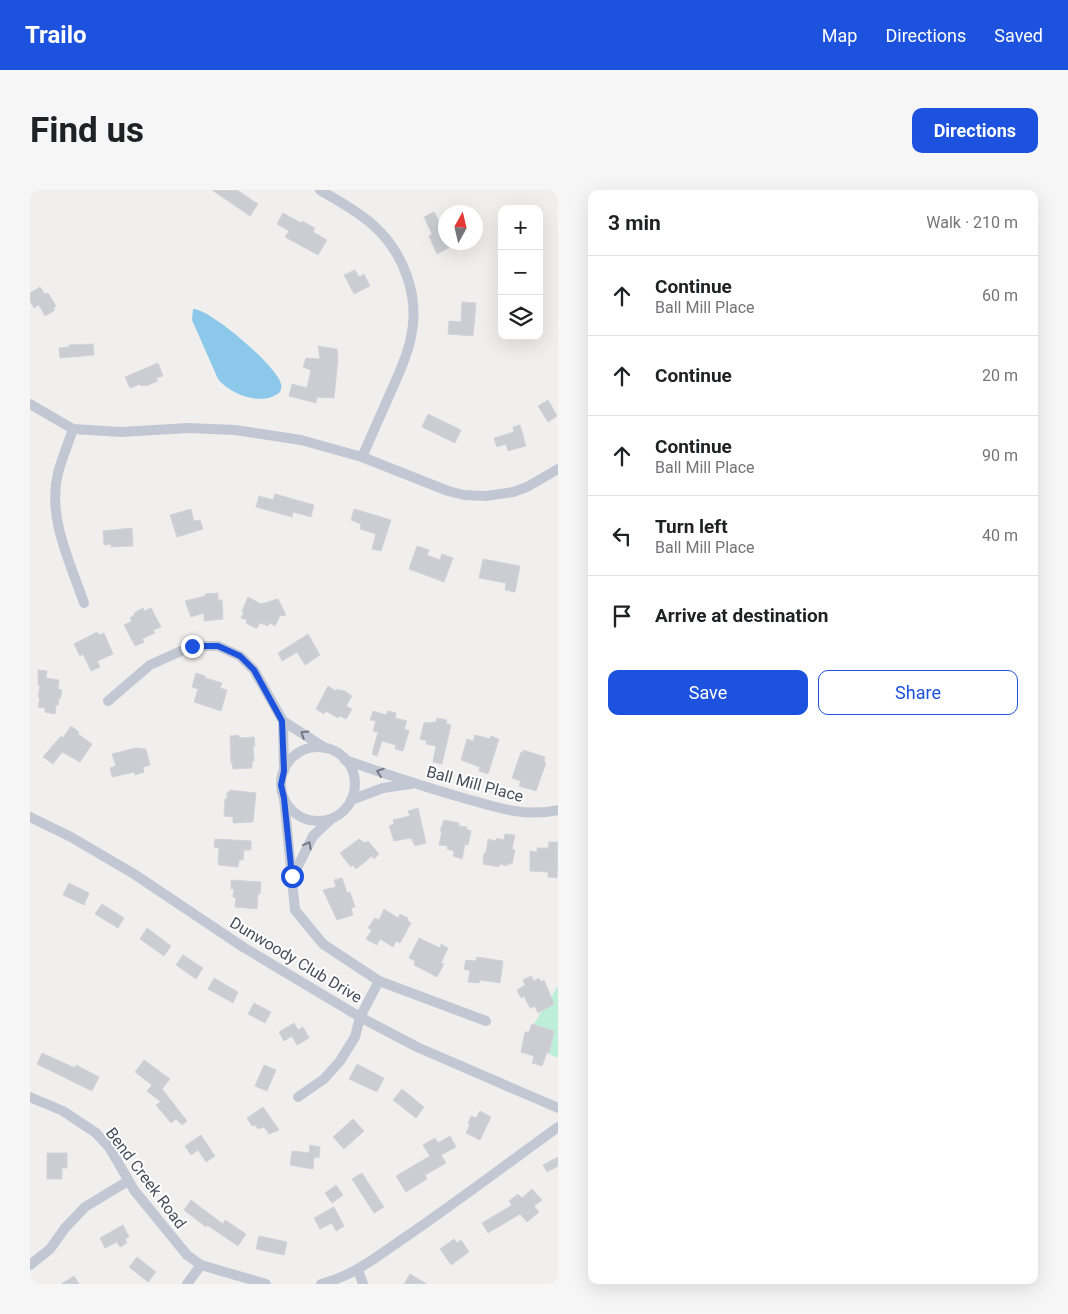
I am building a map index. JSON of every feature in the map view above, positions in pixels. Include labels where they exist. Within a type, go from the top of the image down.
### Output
[{"type":"street","points":[[320,190],[364,217],[386,238],[402,263],[412,300],[412,337],[405,359],[362,457]]},
{"type":"street","points":[[30,404],[74,429],[121,432],[188,428],[236,430],[302,440],[362,457],[464,496],[478,497],[504,494],[527,487],[558,469]]},
{"type":"street","points":[[74,429],[58,473],[55,509],[60,535],[84,603]]},
{"type":"street","points":[[108,701],[150,666],[192,646],[218,646],[240,656],[254,670],[282,721],[284,771],[281,785],[284,798],[295,910],[323,944],[379,981],[486,1021]]},
{"type":"street","points":[[282,721],[345,760],[353,773],[355,787],[351,800],[343,812],[331,819],[314,836],[292,876]]},
{"type":"street","points":[[284,771],[291,759],[303,751],[325,748]]},
{"type":"street","name":"Ball Mill Place","points":[[345,760],[415,784],[508,811],[527,814],[558,810]]},
{"type":"street","name":"Ball Mill Place","points":[[351,800],[382,788],[415,784]]},
{"type":"street","points":[[284,798],[292,810],[304,818],[317,821],[331,819]]},
{"type":"street","name":"Dunwoody Club Drive","points":[[30,816],[71,837],[134,874],[243,947],[360,1017],[417,1047],[558,1108]]},
{"type":"street","points":[[298,1097],[324,1079],[340,1061],[355,1037],[360,1017],[379,981]]},
{"type":"street","name":"Bend Creek Road","points":[[30,1097],[64,1111],[96,1134],[109,1147],[128,1181],[187,1255],[201,1265],[266,1284]]},
{"type":"street","points":[[321,1284],[336,1280],[358,1270],[439,1215],[558,1126]]},
{"type":"street","points":[[30,1265],[50,1249],[65,1228],[85,1208],[128,1181]]},
{"type":"street","points":[[187,1284],[201,1265]]},
{"type":"street","points":[[358,1270],[363,1284]]},
{"type":"green space","points":[[558,986],[558,1058],[523,1041]]},
{"type":"water","points":[[193,309],[213,318],[256,353],[277,376],[281,385],[280,392],[265,399],[256,399],[239,394],[224,385],[218,379],[192,320]]},
{"type":"building","points":[[212,190],[237,190],[258,204],[250,216]]},
{"type":"building","points":[[434,212],[438,220],[438,250],[444,250],[437,254],[429,236],[432,234],[424,217]]},
{"type":"building","points":[[283,213],[315,228],[313,232],[327,240],[318,255],[285,237],[289,231],[277,224]]},
{"type":"building","points":[[355,270],[359,277],[364,274],[370,286],[354,294],[344,275]]},
{"type":"building","points":[[40,287],[45,294],[48,293],[56,306],[54,311],[45,316],[39,305],[34,308],[30,301],[30,293]]},
{"type":"building","points":[[462,302],[476,303],[473,336],[448,334],[449,321],[461,322]]},
{"type":"building","points":[[93,344],[94,355],[60,358],[59,348],[69,347],[69,345]]},
{"type":"building","points":[[318,346],[337,349],[338,359],[334,398],[317,397],[316,403],[289,396],[292,384],[307,388],[311,370],[303,367],[306,358],[320,359]]},
{"type":"building","points":[[158,363],[163,376],[156,378],[158,381],[146,386],[141,386],[140,384],[130,388],[125,377]]},
{"type":"building","points":[[548,400],[557,416],[548,422],[538,406]]},
{"type":"building","points":[[428,414],[461,430],[455,443],[422,427]]},
{"type":"building","points":[[520,425],[526,446],[508,451],[506,444],[497,447],[494,438],[514,432],[513,427]]},
{"type":"building","points":[[275,494],[314,505],[311,517],[293,512],[292,517],[256,507],[259,496],[273,500]]},
{"type":"building","points":[[191,509],[194,521],[200,520],[203,529],[177,537],[170,515]]},
{"type":"building","points":[[354,509],[391,520],[381,551],[372,549],[376,534],[360,529],[361,524],[351,520]]},
{"type":"building","points":[[132,528],[133,546],[111,547],[111,544],[104,545],[103,531]]},
{"type":"building","points":[[417,546],[429,550],[427,555],[440,560],[442,554],[453,558],[444,582],[409,569]]},
{"type":"building","points":[[483,559],[520,566],[515,592],[505,590],[506,583],[479,578]]},
{"type":"building","points":[[218,593],[218,600],[222,600],[223,619],[204,621],[204,613],[191,617],[185,601],[205,596],[205,594]]},
{"type":"building","points":[[248,597],[261,604],[278,599],[286,615],[280,616],[275,626],[270,623],[268,626],[260,623],[255,628],[246,623],[247,620],[241,618]]},
{"type":"building","points":[[143,608],[144,611],[151,608],[161,627],[153,630],[155,633],[142,639],[144,642],[135,646],[124,625],[132,621],[130,618],[134,613]]},
{"type":"building","points":[[97,632],[99,635],[104,633],[113,654],[97,661],[100,667],[91,671],[83,654],[80,656],[74,644]]},
{"type":"building","points":[[308,634],[320,655],[305,665],[297,652],[282,661],[278,653]]},
{"type":"building","points":[[38,670],[47,671],[46,678],[59,680],[58,689],[62,690],[58,705],[56,705],[55,714],[45,712],[45,708],[38,707],[40,685],[38,685]]},
{"type":"building","points":[[196,673],[222,683],[220,688],[227,690],[221,711],[194,702],[198,689],[192,687]]},
{"type":"building","points":[[328,686],[336,691],[337,689],[343,690],[352,696],[346,706],[352,709],[346,719],[340,716],[338,718],[326,711],[324,714],[316,709]]},
{"type":"building","points":[[373,711],[386,715],[388,711],[396,713],[395,718],[407,721],[404,729],[409,731],[403,751],[395,749],[396,745],[382,741],[377,756],[372,754],[378,732],[373,731],[376,721],[370,720]]},
{"type":"building","points":[[437,718],[447,720],[446,724],[451,725],[442,764],[433,762],[436,746],[426,744],[427,741],[420,739],[424,723],[436,722]]},
{"type":"building","points":[[71,726],[79,732],[78,734],[92,744],[80,762],[62,752],[53,764],[43,757],[61,736],[63,738]]},
{"type":"building","points":[[238,735],[240,738],[254,737],[255,746],[253,746],[254,761],[252,761],[252,768],[233,769],[230,736]]},
{"type":"building","points":[[475,735],[490,739],[491,736],[499,739],[488,774],[479,771],[480,767],[461,760],[467,739],[473,741]]},
{"type":"building","points":[[135,748],[146,749],[150,765],[143,767],[144,772],[135,775],[134,772],[112,777],[110,768],[116,766],[112,754]]},
{"type":"building","points":[[523,750],[545,757],[544,762],[546,763],[536,791],[519,786],[521,781],[512,778]]},
{"type":"building","points":[[230,790],[256,793],[253,822],[233,823],[233,817],[224,816],[225,799],[227,799],[227,792],[230,792]]},
{"type":"building","points":[[418,808],[426,843],[415,846],[411,838],[394,841],[389,826],[394,824],[393,820],[410,816],[408,811]]},
{"type":"building","points":[[444,820],[459,823],[459,826],[467,827],[466,829],[471,831],[468,845],[465,844],[462,859],[453,856],[454,851],[447,849],[448,846],[439,845],[442,831],[440,831]]},
{"type":"building","points":[[505,834],[515,835],[512,849],[515,850],[512,864],[507,864],[507,866],[499,864],[499,867],[483,864],[488,839],[496,841],[497,838],[504,840]]},
{"type":"building","points":[[215,839],[251,841],[251,850],[244,850],[243,860],[239,860],[238,867],[219,865],[219,848],[214,847]]},
{"type":"building","points":[[359,839],[365,843],[368,841],[379,854],[374,859],[372,856],[356,869],[353,865],[351,867],[340,853]]},
{"type":"building","points":[[549,842],[558,842],[557,878],[548,877],[548,872],[530,871],[530,851],[537,852],[537,848],[548,848]]},
{"type":"building","points":[[342,878],[347,893],[350,892],[355,907],[351,908],[353,915],[337,920],[323,890],[336,887],[334,880]]},
{"type":"building","points":[[231,880],[261,882],[257,909],[235,907],[236,898],[233,897],[234,889],[231,889]]},
{"type":"building","points":[[69,883],[89,893],[84,905],[63,895]]},
{"type":"building","points":[[102,904],[124,918],[118,928],[95,914]]},
{"type":"building","points":[[384,909],[398,918],[400,914],[408,918],[407,920],[411,923],[400,943],[396,941],[393,947],[380,939],[377,945],[366,939],[372,930],[368,928],[375,918],[379,920]]},
{"type":"building","points":[[147,928],[171,946],[164,956],[140,939]]},
{"type":"building","points":[[419,938],[440,948],[441,944],[448,948],[441,963],[444,964],[437,977],[414,965],[415,961],[409,958]]},
{"type":"building","points":[[183,955],[203,968],[196,979],[176,965]]},
{"type":"building","points":[[477,957],[503,961],[500,983],[480,980],[479,983],[468,982],[470,971],[464,969],[466,960],[476,961]]},
{"type":"building","points":[[531,976],[534,981],[539,978],[541,982],[544,980],[554,1004],[538,1013],[535,1006],[530,1008],[524,996],[521,998],[517,990],[525,985],[523,980]]},
{"type":"building","points":[[214,978],[238,992],[233,1003],[208,989]]},
{"type":"building","points":[[254,1003],[271,1012],[265,1023],[248,1014]]},
{"type":"building","points":[[294,1023],[298,1030],[303,1027],[309,1038],[297,1045],[292,1036],[284,1041],[279,1032]]},
{"type":"building","points":[[532,1024],[554,1031],[549,1053],[547,1052],[542,1066],[532,1063],[534,1056],[521,1052],[525,1032],[529,1032]]},
{"type":"building","points":[[42,1053],[75,1068],[76,1065],[99,1077],[92,1091],[37,1064]]},
{"type":"building","points":[[144,1060],[170,1079],[162,1089],[187,1121],[182,1125],[176,1119],[171,1123],[156,1105],[161,1102],[147,1091],[152,1085],[135,1072]]},
{"type":"building","points":[[357,1064],[384,1078],[377,1092],[349,1079]]},
{"type":"building","points":[[264,1065],[276,1070],[267,1091],[255,1086]]},
{"type":"building","points":[[402,1089],[424,1107],[416,1118],[393,1100]]},
{"type":"building","points":[[263,1107],[279,1130],[269,1134],[264,1127],[258,1129],[255,1125],[252,1126],[247,1118]]},
{"type":"building","points":[[480,1111],[491,1117],[480,1140],[466,1133],[471,1116],[476,1118]]},
{"type":"building","points":[[353,1119],[364,1131],[344,1149],[333,1137]]},
{"type":"building","points":[[201,1135],[215,1156],[206,1162],[198,1150],[191,1155],[185,1146]]},
{"type":"building","points":[[450,1136],[456,1147],[441,1155],[446,1163],[425,1175],[427,1179],[406,1192],[396,1176],[430,1156],[423,1145],[435,1138],[438,1143]]},
{"type":"building","points":[[310,1145],[320,1147],[319,1158],[314,1157],[313,1169],[290,1165],[292,1151],[309,1153]]},
{"type":"building","points":[[47,1153],[67,1153],[67,1168],[62,1168],[62,1179],[47,1179]]},
{"type":"building","points":[[558,1157],[558,1166],[547,1172],[543,1165]]},
{"type":"building","points":[[362,1173],[384,1207],[374,1213],[352,1179]]},
{"type":"building","points":[[336,1185],[343,1195],[332,1203],[325,1193]]},
{"type":"building","points":[[532,1189],[542,1200],[534,1206],[539,1212],[527,1222],[520,1214],[488,1233],[482,1223],[512,1205],[509,1201],[518,1194],[522,1198]]},
{"type":"building","points":[[191,1200],[223,1224],[225,1220],[246,1234],[238,1246],[207,1225],[206,1227],[184,1210]]},
{"type":"building","points":[[334,1207],[344,1226],[336,1231],[332,1223],[320,1229],[314,1218]]},
{"type":"building","points":[[123,1225],[129,1237],[125,1239],[127,1243],[120,1247],[117,1242],[105,1248],[100,1238]]},
{"type":"building","points":[[259,1236],[287,1242],[284,1255],[256,1249]]},
{"type":"building","points":[[454,1239],[457,1243],[461,1240],[469,1252],[451,1265],[440,1249]]},
{"type":"building","points":[[137,1257],[156,1272],[148,1282],[129,1267]]},
{"type":"building","points":[[410,1274],[427,1284],[404,1284]]},
{"type":"building","points":[[74,1276],[79,1284],[61,1284]]},
{"type":"route","points":[[192,646],[218,646],[240,656],[254,670],[282,721],[284,771],[281,785],[292,876]]}]
